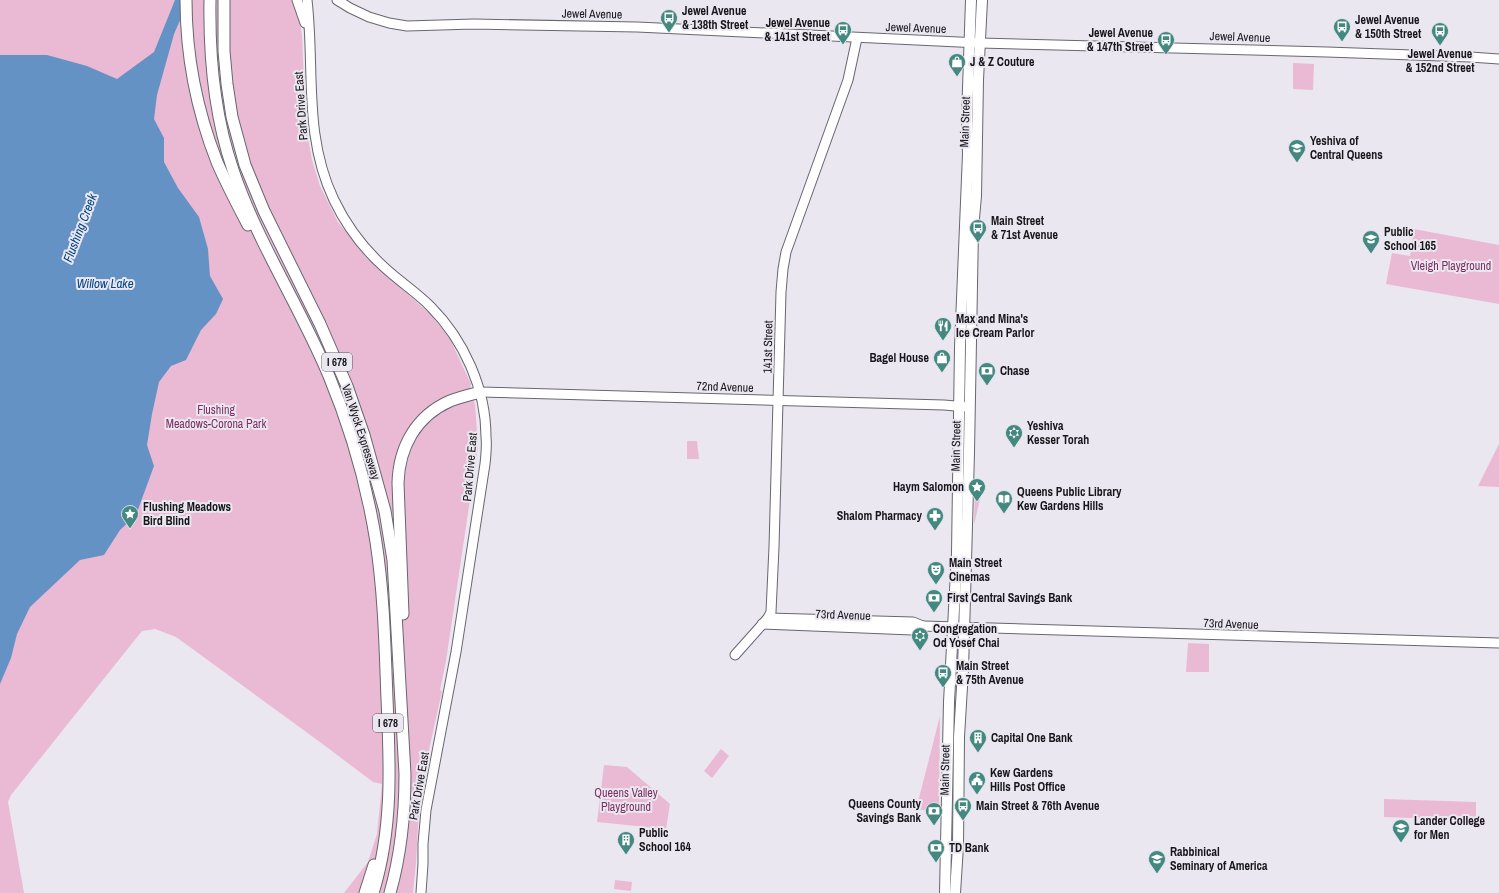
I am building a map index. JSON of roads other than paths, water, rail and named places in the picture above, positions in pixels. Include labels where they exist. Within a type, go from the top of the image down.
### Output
[{"type":"highway","points":[[186,0],[187,28],[191,63],[202,115],[217,161],[255,238],[278,270]]},
{"type":"highway","name":"Van Wyck Expressway","points":[[210,0],[212,68],[216,102],[223,137],[232,170],[244,201],[315,345],[335,391],[356,454],[370,508],[382,590],[390,767],[390,795],[387,829],[380,867],[373,893]]},
{"type":"highway","name":"Van Wyck Expressway","points":[[224,0],[224,45],[227,84],[232,118],[245,165],[264,212],[325,335],[347,386],[364,435],[385,511],[393,560],[400,698],[404,739],[405,813],[398,858],[390,893]]},
{"type":"highway","points":[[404,739],[407,697],[398,467],[405,445],[413,432],[425,418],[450,401],[480,392]]},
{"type":"highway","points":[[365,893],[387,829]]},
{"type":"main road","name":"Main Street","points":[[965,407],[960,347],[968,154],[967,118],[971,0]]},
{"type":"main road","name":"Main Street","points":[[945,893],[950,702],[958,627],[966,573],[965,407],[973,229],[976,196],[982,0]]},
{"type":"main road","name":"Main Street","points":[[955,893],[958,846],[959,737],[963,670],[958,627]]},
{"type":"street","points":[[297,0],[310,39]]},
{"type":"street","name":"Park Drive East","points":[[307,0],[313,128],[321,168],[334,200],[349,226],[368,251],[384,267],[430,306],[442,320],[464,352],[480,392],[486,436],[485,464],[458,645],[426,810],[421,893]]},
{"type":"street","name":"Jewel Avenue","points":[[337,0],[369,17],[388,23],[407,26],[474,24],[636,26],[806,34],[857,38],[1327,52],[1499,59]]},
{"type":"street","name":"141st Street","points":[[765,621],[771,612],[779,400],[781,288],[785,257],[848,80],[857,38]]},
{"type":"street","name":"72nd Avenue","points":[[480,392],[779,400],[965,407]]},
{"type":"street","points":[[735,655],[765,621]]},
{"type":"street","name":"73rd Avenue","points":[[765,621],[912,630],[923,626],[1499,643]]},
{"type":"water","name":"Willow Lake","points":[[175,0],[189,0],[174,34],[157,95],[154,119],[164,138],[164,162],[178,188],[199,217],[208,249],[210,276],[223,299],[216,314],[201,330],[186,360],[171,366],[159,382],[147,445],[154,466],[136,515],[120,530],[104,555],[80,560],[30,607],[17,634],[11,658],[0,684],[0,55],[47,55],[87,66],[117,79],[154,52]]},
{"type":"place","name":"Jewel Avenue & 138th Street","points":[[669,33]]},
{"type":"place","name":"Jewel Avenue & 150th Street","points":[[1342,42]]},
{"type":"place","name":"Jewel Avenue & 141st Street","points":[[843,45]]},
{"type":"place","name":"Jewel Avenue & 152nd Street","points":[[1440,46]]},
{"type":"place","name":"Jewel Avenue & 147th Street","points":[[1166,55]]},
{"type":"place","name":"J & Z Couture","points":[[957,77]]},
{"type":"place","name":"Yeshiva of Central Queens","points":[[1297,163]]},
{"type":"place","name":"Main Street & 71st Avenue","points":[[978,243]]},
{"type":"place","name":"Public School 165","points":[[1371,254]]},
{"type":"place","name":"Max and Mina's Ice Cream Parlor","points":[[943,341]]},
{"type":"place","name":"Bagel House","points":[[942,373]]},
{"type":"place","name":"Chase","points":[[987,386]]},
{"type":"place","name":"Yeshiva Kesser Torah","points":[[1014,448]]},
{"type":"place","name":"Haym Salomon","points":[[977,502]]},
{"type":"place","name":"Queens Public Library Kew Gardens Hills","points":[[1004,514]]},
{"type":"place","name":"Flushing Meadows Bird Blind","points":[[130,529]]},
{"type":"place","name":"Shalom Pharmacy","points":[[935,531]]},
{"type":"place","name":"Main Street Cinemas","points":[[936,585]]},
{"type":"place","name":"First Central Savings Bank","points":[[934,613]]},
{"type":"place","name":"Congregation Od Yosef Chai","points":[[920,651]]},
{"type":"place","name":"Main Street & 75th Avenue","points":[[943,688]]},
{"type":"place","name":"Capital One Bank","points":[[978,753]]},
{"type":"place","name":"Kew Gardens Hills Post Office","points":[[977,795]]},
{"type":"place","name":"Main Street & 76th Avenue","points":[[963,821]]},
{"type":"place","name":"Queens County Savings Bank","points":[[934,826]]},
{"type":"place","name":"Lander College for Men","points":[[1401,843]]},
{"type":"place","name":"Public School 164","points":[[626,855]]},
{"type":"place","name":"TD Bank","points":[[936,863]]},
{"type":"place","name":"Rabbinical Seminary of America","points":[[1157,874]]},
{"type":"water label","name":"Flushing Creek","points":[[80,228]]},
{"type":"park label","name":"Vleigh Playground","points":[[1451,266]]},
{"type":"park label","name":"Flushing Meadows-Corona Park","points":[[216,417]]},
{"type":"park label","name":"Queens Valley Playground","points":[[626,800]]}]
